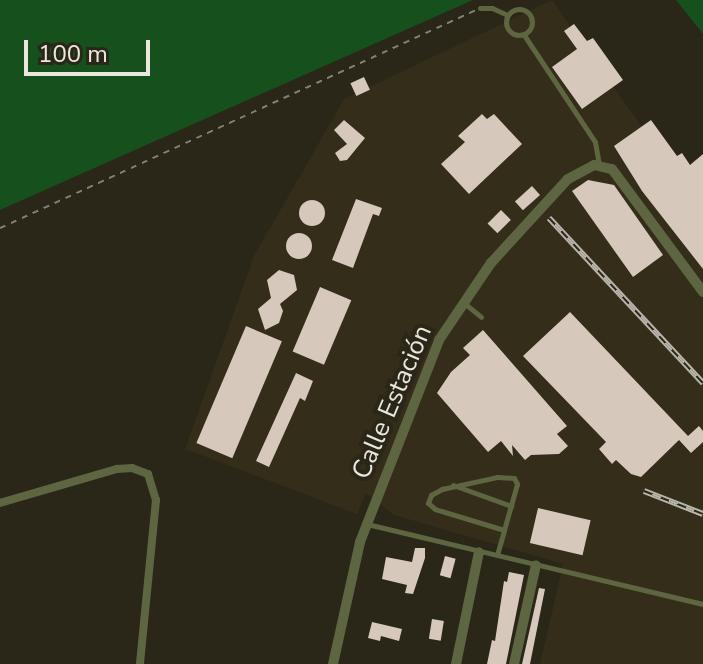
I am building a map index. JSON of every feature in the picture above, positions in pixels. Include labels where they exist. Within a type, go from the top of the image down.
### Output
[{"type":"street","name":"Calle Estación","points":[[333,664],[366,523],[439,340],[463,303],[535,213],[581,170],[599,165]]},
{"type":"street","points":[[599,165],[620,176],[703,292]]},
{"type":"street","points":[[0,503],[117,469],[132,468],[148,474],[156,500],[140,664]]},
{"type":"street","points":[[456,664],[479,552]]},
{"type":"street","points":[[514,664],[536,565]]},
{"type":"lane","points":[[480,8],[492,8],[508,15]]},
{"type":"lane","points":[[508,15],[518,9],[529,14],[531,26],[524,35]]},
{"type":"lane","points":[[508,15],[508,27],[516,34],[524,35],[595,142],[599,165]]},
{"type":"lane","points":[[463,303],[481,317]]},
{"type":"lane","points":[[497,555],[517,484],[514,478],[488,477],[453,485],[431,495],[428,503],[431,507],[504,530]]},
{"type":"lane","points":[[453,485],[511,506]]},
{"type":"lane","points":[[366,523],[703,604]]},
{"type":"path","points":[[0,228],[480,8]]},
{"type":"shaded area","points":[[0,0],[473,0],[0,210]]},
{"type":"shaded area","points":[[552,0],[703,213],[703,664],[540,664],[563,564],[394,515],[366,493],[357,514],[185,449],[254,256],[344,99]]},
{"type":"shaded area","points":[[676,0],[703,0],[703,34]]},
{"type":"building","points":[[574,24],[587,41],[593,38],[623,80],[582,109],[552,67],[577,49],[564,31]]},
{"type":"building","points":[[364,77],[370,90],[356,96],[350,83]]},
{"type":"building","points":[[482,114],[487,119],[494,114],[522,144],[469,194],[441,164],[465,142],[458,136]]},
{"type":"building","points":[[344,120],[365,138],[347,160],[340,161],[335,153],[347,144],[334,130]]},
{"type":"building","points":[[651,120],[677,156],[682,153],[690,165],[703,154],[703,269],[642,191],[614,146]]},
{"type":"building","points":[[588,180],[614,185],[663,255],[633,277],[572,191]]},
{"type":"building","points":[[532,186],[540,195],[523,210],[515,201]]},
{"type":"building","points":[[356,199],[382,208],[379,216],[373,214],[353,268],[332,260]]},
{"type":"building","points":[[312,200],[321,204],[325,213],[321,222],[312,226],[303,222],[299,213],[303,204]]},
{"type":"building","points":[[501,210],[511,220],[497,233],[488,223]]},
{"type":"building","points":[[299,233],[308,237],[312,246],[308,255],[299,259],[290,255],[286,246],[290,237]]},
{"type":"building","points":[[279,270],[294,275],[297,290],[280,304],[283,311],[279,323],[265,330],[258,309],[271,298],[267,280]]},
{"type":"building","points":[[320,287],[351,300],[324,365],[293,351]]},
{"type":"building","points":[[570,312],[688,436],[699,426],[703,431],[703,442],[691,453],[679,440],[641,477],[631,474],[616,460],[612,464],[599,449],[606,442],[523,356]]},
{"type":"building","points":[[246,326],[282,341],[232,458],[196,443]]},
{"type":"building","points":[[483,330],[567,426],[557,434],[568,446],[559,454],[531,455],[525,460],[512,445],[513,456],[501,441],[488,452],[437,393],[451,372],[470,355],[463,348]]},
{"type":"building","points":[[296,373],[313,381],[305,401],[300,398],[269,467],[256,461]]},
{"type":"building","points":[[538,508],[591,520],[583,555],[530,543]]},
{"type":"building","points":[[415,548],[425,548],[425,558],[413,594],[405,593],[407,585],[382,579],[386,557],[412,562]]},
{"type":"building","points":[[445,556],[456,559],[450,578],[440,575]]},
{"type":"building","points":[[509,572],[524,575],[506,664],[487,664],[492,640],[495,641],[504,581],[507,582]]},
{"type":"building","points":[[539,588],[545,589],[530,664],[522,664]]},
{"type":"building","points":[[432,619],[444,621],[441,641],[429,639]]},
{"type":"building","points":[[372,622],[402,629],[399,641],[381,636],[380,641],[368,638]]},
{"type":"railway","points":[[549,218],[703,383]]},
{"type":"railway","points":[[644,491],[703,514]]}]
